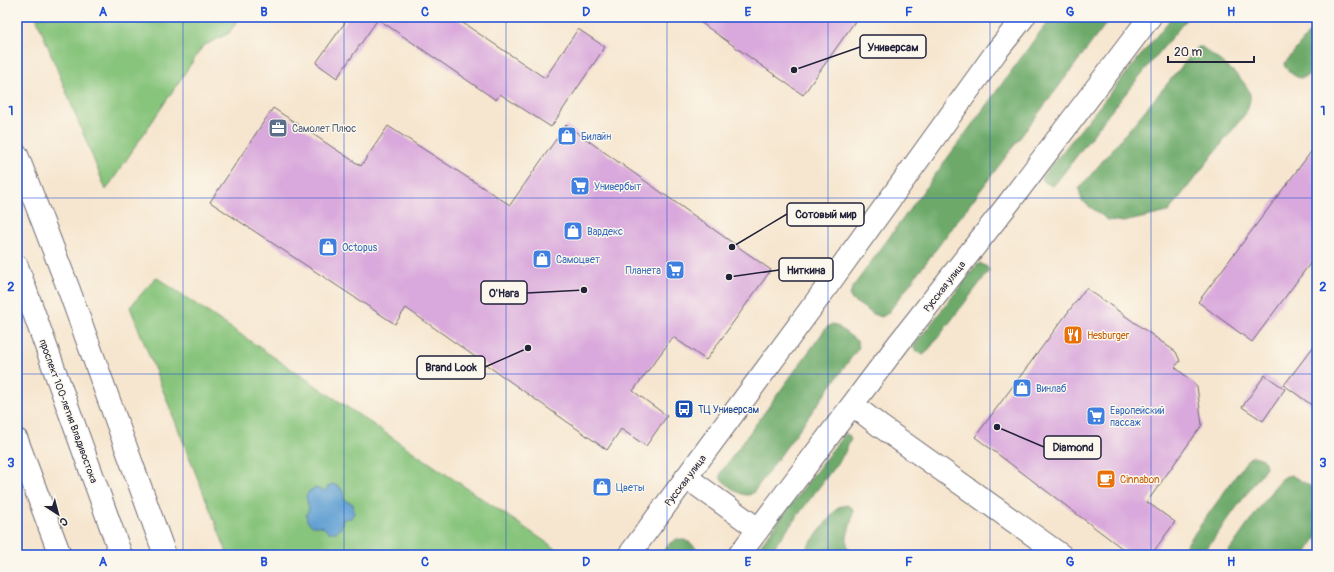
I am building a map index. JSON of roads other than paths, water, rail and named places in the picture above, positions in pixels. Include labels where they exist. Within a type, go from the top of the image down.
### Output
[{"type":"main road","name":"Русская улица","points":[[629,555],[823,292],[996,52],[1024,17]]},
{"type":"main road","name":"Русская улица","points":[[739,555],[898,344],[1008,204],[1150,17]]},
{"type":"main road","points":[[17,155],[70,290],[165,555]]},
{"type":"main road","name":"проспект 100-летия Владивостока","points":[[17,266],[121,555]]},
{"type":"main road","points":[[853,405],[1061,555]]},
{"type":"main road","points":[[17,440],[60,555]]},
{"type":"main road","points":[[686,478],[758,529]]},
{"type":"water","points":[[331,484],[340,487],[344,500],[353,504],[354,513],[351,518],[343,519],[341,528],[336,532],[328,532],[322,526],[312,526],[307,521],[306,515],[309,509],[306,497],[309,491],[315,488],[324,491]]},
{"type":"place","name":"Универсам","points":[[794,70]]},
{"type":"place","name":"Самолет Плюс","points":[[278,128]]},
{"type":"place","name":"Билайн","points":[[567,136]]},
{"type":"place","name":"Универбыт","points":[[580,186]]},
{"type":"place","name":"Вардекс","points":[[573,231]]},
{"type":"place","name":"Octopus","points":[[328,247]]},
{"type":"place","name":"Сотовый мир","points":[[732,247]]},
{"type":"place","name":"Самоцвет","points":[[542,259]]},
{"type":"place","name":"Планета","points":[[675,270]]},
{"type":"place","name":"Ниткина","points":[[729,277]]},
{"type":"place","name":"O'Hara","points":[[584,290]]},
{"type":"place","name":"Hesburger","points":[[1073,335]]},
{"type":"place","name":"Brand Look","points":[[528,348]]},
{"type":"place","name":"Винлаб","points":[[1022,388]]},
{"type":"place","name":"ТЦ Универсам","points":[[684,409]]},
{"type":"place","name":"Европейский пассаж","points":[[1096,416]]},
{"type":"place","name":"Diamond","points":[[997,427]]},
{"type":"place","name":"Cinnabon","points":[[1106,479]]},
{"type":"place","name":"Цветы","points":[[602,487]]}]
